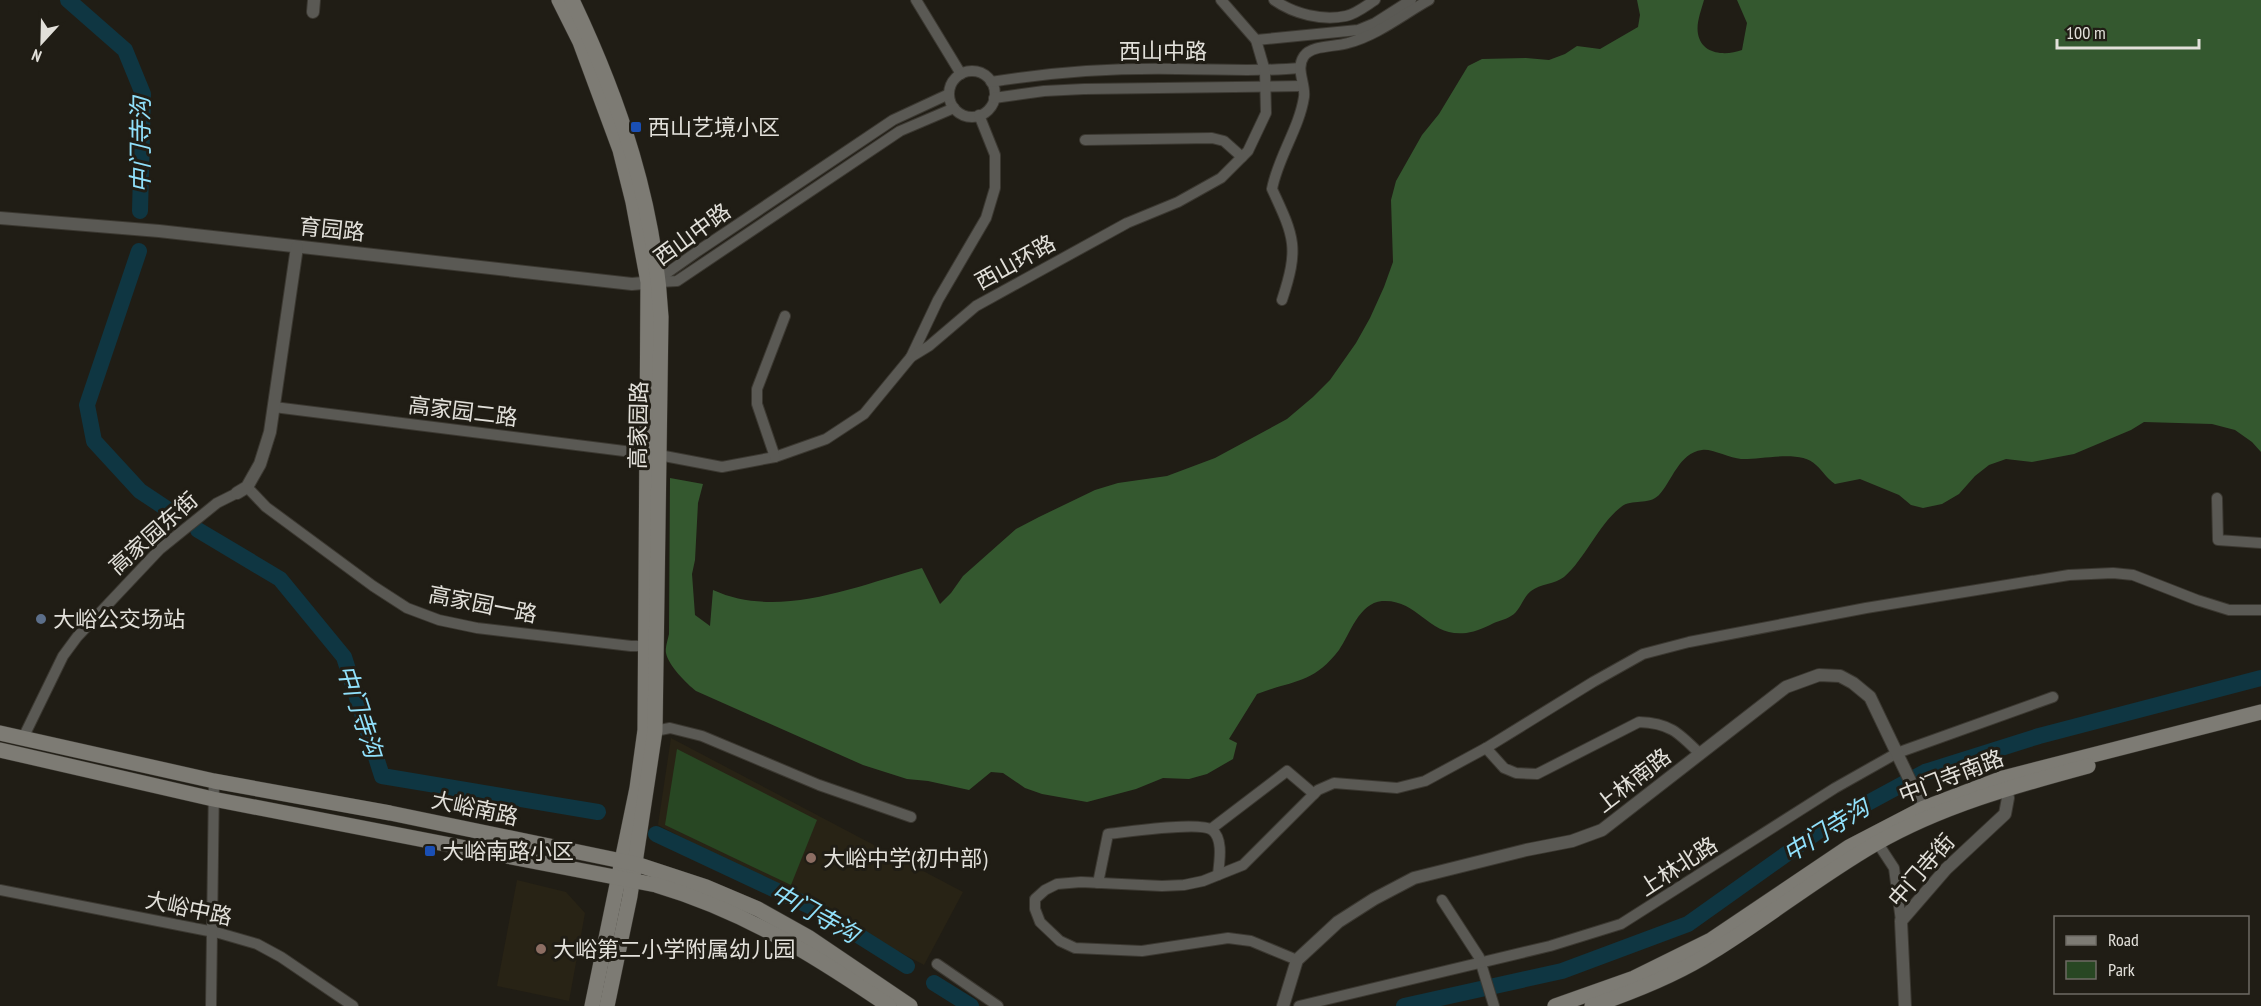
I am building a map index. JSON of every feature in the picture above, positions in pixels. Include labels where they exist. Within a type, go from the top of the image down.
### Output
[{"type":"main road","name":"高家园路","points":[[559,0],[580,42],[620,150],[653,282]]},
{"type":"main road","name":"高家园路","points":[[572,0],[599,58],[623,121],[639,175],[653,240],[653,282],[661,375],[654,454],[645,646],[645,730],[629,862]]},
{"type":"main road","name":"高家园路","points":[[629,862],[655,731],[654,454]]},
{"type":"main road","name":"中门寺南路","points":[[1592,1006],[1661,978],[1710,953],[1923,807],[2261,712]]},
{"type":"main road","name":"中门寺南路","points":[[2005,783],[2261,723]]},
{"type":"main road","name":"大峪南路","points":[[0,733],[214,781],[390,813],[629,862],[706,887],[758,909],[808,937],[910,1006]]},
{"type":"main road","name":"大峪南路","points":[[0,750],[213,799],[626,878],[696,897],[738,915],[832,967],[889,1006]]},
{"type":"main road","name":"中门寺南路","points":[[1556,1006],[1634,978],[1711,940],[1794,882],[1875,838]]},
{"type":"main road","points":[[607,1006],[629,862]]},
{"type":"main road","points":[[592,1006],[626,878]]},
{"type":"street","points":[[916,0],[961,74]]},
{"type":"street","name":"西山环路","points":[[654,454],[722,467],[775,457],[826,440],[864,414],[911,357],[929,346],[976,306],[1127,223],[1178,202],[1221,178],[1248,151],[1266,113],[1266,87],[1265,71],[1256,40],[1221,0]]},
{"type":"street","points":[[1274,0],[1302,14],[1326,17],[1348,16],[1376,0]]},
{"type":"street","points":[[1256,40],[1358,30],[1375,23],[1411,0]]},
{"type":"street","points":[[1282,300],[1291,272],[1294,251],[1287,219],[1272,189],[1304,95],[1300,68],[1305,55],[1312,50],[1347,44],[1371,36],[1429,0]]},
{"type":"street","name":"西山中路","points":[[991,82],[1030,75],[1078,71],[1177,69],[1265,71],[1300,68]]},
{"type":"street","points":[[981,73],[991,82],[994,98],[990,107],[980,116],[967,116],[954,108],[949,94],[951,84],[961,74],[981,73]]},
{"type":"street","name":"西山中路","points":[[994,98],[1084,89],[1302,86]]},
{"type":"street","name":"西山中路","points":[[653,282],[894,120],[949,94]]},
{"type":"street","name":"西山中路","points":[[653,282],[677,281],[900,131],[954,108]]},
{"type":"street","points":[[911,357],[938,300],[986,218],[994,188],[995,155],[980,116]]},
{"type":"street","points":[[1085,140],[1212,138],[1224,141],[1242,157]]},
{"type":"street","name":"育园路","points":[[0,218],[159,231],[632,284],[653,282]]},
{"type":"street","points":[[242,490],[260,464],[270,432],[297,247]]},
{"type":"street","points":[[775,457],[757,404],[757,388],[785,316]]},
{"type":"street","name":"高家园二路","points":[[274,407],[654,454]]},
{"type":"street","name":"高家园一路","points":[[242,490],[372,586],[407,608],[439,620],[477,628],[645,646]]},
{"type":"street","name":"高家园东街","points":[[23,738],[63,656],[77,637],[160,549],[217,503],[242,490]]},
{"type":"street","points":[[2217,498],[2218,540],[2261,543]]},
{"type":"street","points":[[1283,1006],[1297,960],[1251,942],[1228,938],[1142,951],[1075,948],[1060,941],[1040,922],[1035,909],[1035,899],[1045,890],[1057,884],[1162,886],[1203,881],[1243,865],[1314,794],[1334,783],[1397,788],[1425,780],[1486,748],[1643,654],[1689,642],[1866,608],[2069,574],[2133,575],[2229,610],[2261,610]]},
{"type":"street","name":"上林南路","points":[[1297,960],[1338,922],[1374,899],[1414,878],[1572,841],[1602,830],[1786,687],[1819,675],[1839,676],[1853,683],[1870,697],[1923,807]]},
{"type":"street","name":"上林北路","points":[[1299,1006],[1550,946],[1622,924],[1835,788],[1897,753],[2053,697]]},
{"type":"street","points":[[1486,748],[1504,768],[1516,774],[1537,774],[1639,722],[1656,723],[1676,730],[1700,754]]},
{"type":"street","points":[[655,731],[670,728],[702,736],[819,785],[911,817]]},
{"type":"street","points":[[1210,829],[1287,771],[1314,794]]},
{"type":"street","points":[[212,1006],[214,781]]},
{"type":"street","name":"中门寺街","points":[[1905,1006],[1901,921],[1946,869],[2005,814],[2008,798],[2005,783]]},
{"type":"street","points":[[1098,883],[1108,834],[1192,826],[1210,829],[1214,833],[1220,849],[1218,875]]},
{"type":"street","points":[[1875,838],[1894,868],[1901,921]]},
{"type":"street","name":"大峪中路","points":[[0,890],[211,932],[265,948],[353,1006]]},
{"type":"street","points":[[1442,900],[1480,961],[1493,1004]]},
{"type":"street","points":[[936,964],[998,1006]]},
{"type":"shaded area","name":"大峪中学(初中部)","points":[[671,738],[963,892],[924,965],[658,825]]},
{"type":"shaded area","name":"大峪第二小学附属幼儿园","points":[[517,880],[566,892],[585,913],[569,1001],[497,986]]},
{"type":"green space","points":[[1637,0],[1704,0],[1698,21],[1700,41],[1709,50],[1729,53],[1742,50],[1747,23],[1737,0],[2261,0],[2261,452],[2252,442],[2235,430],[2212,424],[2144,422],[2131,430],[2074,454],[2032,462],[2006,459],[1989,465],[1975,476],[1959,494],[1942,504],[1923,508],[1911,505],[1899,495],[1860,479],[1835,484],[1816,465],[1801,457],[1741,459],[1706,450],[1694,452],[1687,456],[1677,468],[1659,495],[1650,500],[1625,504],[1621,507],[1605,523],[1572,570],[1564,577],[1531,591],[1517,611],[1509,617],[1470,632],[1455,633],[1430,623],[1397,602],[1374,603],[1361,613],[1339,650],[1320,669],[1302,679],[1257,694],[1229,739],[1237,743],[1233,759],[1207,774],[1189,779],[1163,778],[1136,789],[1087,802],[1042,794],[1025,788],[1003,773],[991,772],[969,790],[907,779],[863,765],[696,691],[683,679],[667,658],[670,478],[703,484],[698,503],[695,560],[692,574],[695,615],[710,626],[713,590],[738,598],[764,602],[791,601],[844,591],[922,568],[940,604],[963,576],[1016,529],[1095,490],[1118,483],[1167,476],[1215,458],[1287,419],[1330,380],[1370,318],[1393,262],[1391,200],[1396,181],[1422,135],[1439,114],[1468,66],[1482,59],[1549,60],[1577,46],[1600,49],[1638,27],[1640,15]]},
{"type":"green space","points":[[677,749],[817,820],[791,885],[665,825]]},
{"type":"waterway","name":"中门寺沟","points":[[68,0],[125,50],[143,94],[140,211]]},
{"type":"waterway","name":"中门寺沟","points":[[139,251],[87,405],[94,441],[140,491],[176,515]]},
{"type":"waterway","name":"中门寺沟","points":[[198,530],[280,579],[344,657],[382,776],[598,812]]},
{"type":"waterway","name":"中门寺沟","points":[[1404,1006],[1562,971],[1688,924],[1827,825],[1925,772],[2039,736],[2261,678]]},
{"type":"waterway","name":"中门寺沟","points":[[656,834],[818,910],[907,966]]},
{"type":"waterway","name":"中门寺沟","points":[[934,983],[971,1006]]},
{"type":"place","name":"西山艺境小区","points":[[636,127]]},
{"type":"place","name":"大峪公交场站","points":[[41,619]]},
{"type":"place","name":"大峪南路小区","points":[[430,851]]},
{"type":"place","name":"大峪中学(初中部)","points":[[811,858]]},
{"type":"place","name":"大峪第二小学附属幼儿园","points":[[541,949]]}]
